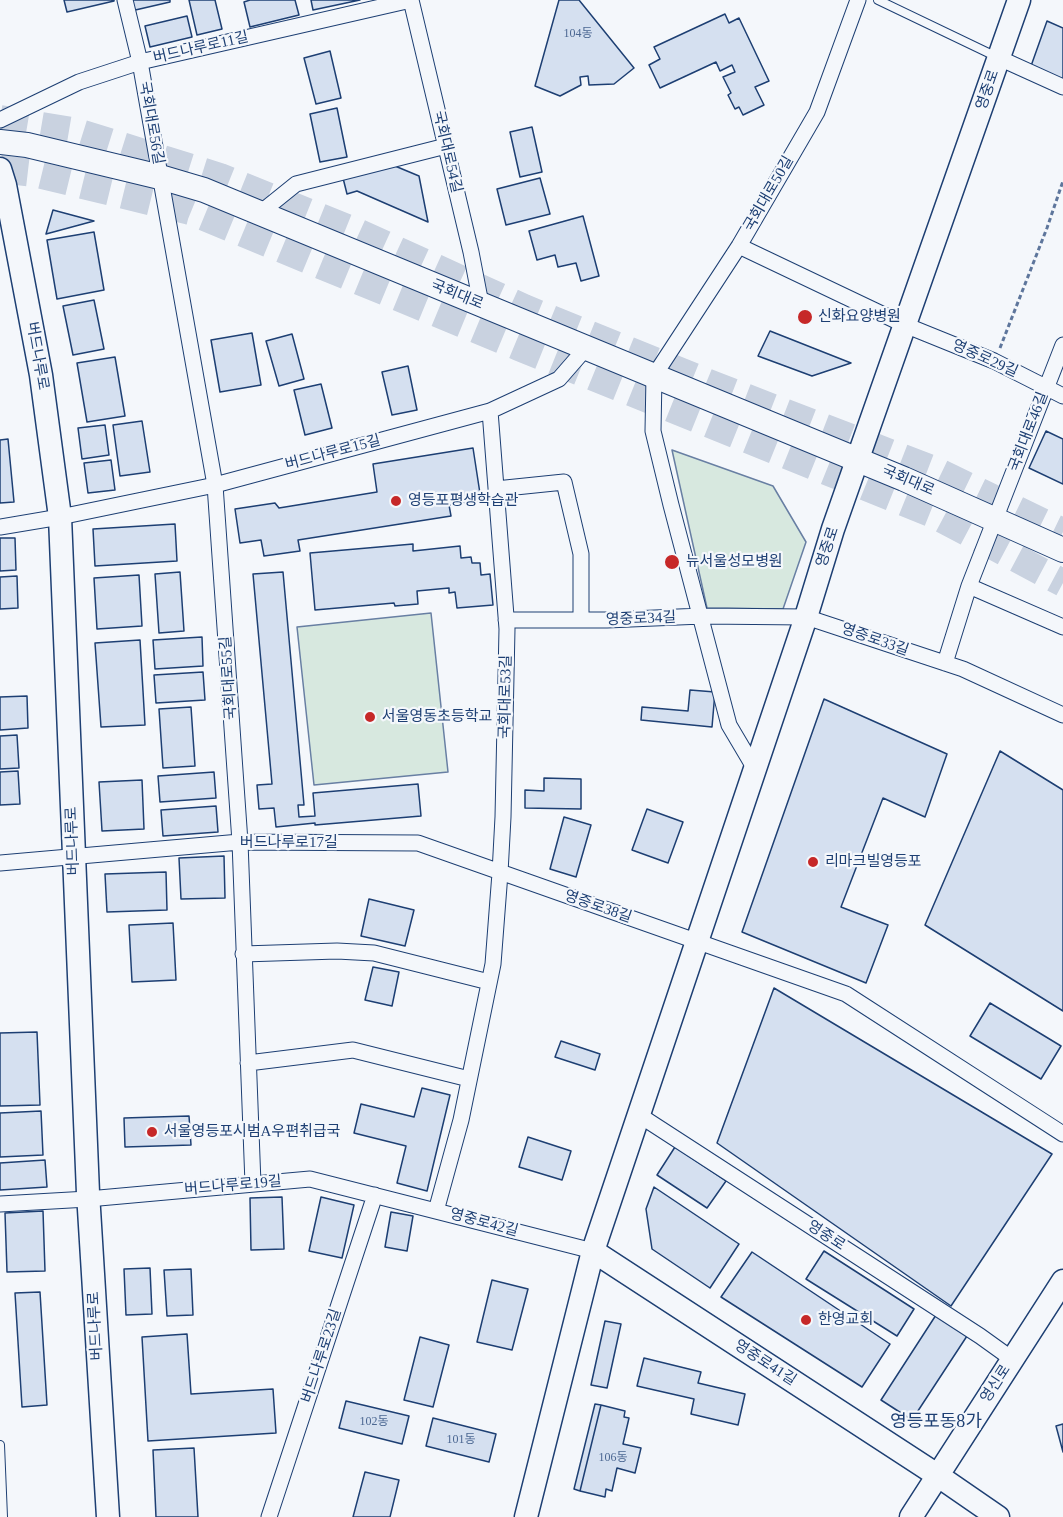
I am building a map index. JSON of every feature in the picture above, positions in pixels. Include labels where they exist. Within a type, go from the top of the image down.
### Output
[{"type":"main road","name":"영중로","points":[[526,1517],[593,1251],[806,617],[833,529],[1019,0]]},
{"type":"main road","name":"국회대로","points":[[0,142],[27,145],[204,190],[858,460],[1063,550]]},
{"type":"main road","name":"버드나루로","points":[[1,176],[41,375],[60,517],[88,1199],[108,1517]]},
{"type":"main road","name":"영중로41길","points":[[593,1251],[938,1475],[998,1517]]},
{"type":"main road","name":"영신로","points":[[911,1517],[1063,1281]]},
{"type":"street","name":"국회대로56길","points":[[125,0],[140,62],[160,177]]},
{"type":"street","name":"버드나루로11길","points":[[0,120],[79,82],[140,62],[411,0]]},
{"type":"street","name":"국회대로54길","points":[[411,0],[481,304]]},
{"type":"street","name":"국회대로50길","points":[[654,376],[739,246],[817,111],[858,0]]},
{"type":"street","points":[[999,58],[1063,87]]},
{"type":"street","points":[[260,213],[296,184],[446,146]]},
{"type":"street","name":"국회대로55길","points":[[160,177],[215,484],[240,842],[253,1184]]},
{"type":"street","points":[[739,246],[905,325]]},
{"type":"street","name":"영중로29길","points":[[905,325],[994,361],[1063,396]]},
{"type":"street","name":"국회대로46길","points":[[995,520],[1063,345]]},
{"type":"street","name":"버드나루로15길","points":[[0,527],[60,517],[215,484],[490,411],[559,379],[586,348]]},
{"type":"street","points":[[654,376],[653,431],[671,505],[729,725],[754,769]]},
{"type":"street","name":"국회대로53길","points":[[436,1211],[461,1120],[493,964],[500,873],[506,620],[490,411]]},
{"type":"street","points":[[496,489],[564,482],[580,554],[581,620]]},
{"type":"street","points":[[945,663],[969,586],[995,520]]},
{"type":"street","points":[[969,586],[1063,627]]},
{"type":"street","name":"영중로34길","points":[[506,620],[702,616],[806,617]]},
{"type":"street","name":"영중로33길","points":[[806,617],[963,669],[1063,715]]},
{"type":"street","name":"버드나루로17길","points":[[0,863],[240,842],[418,843],[500,873]]},
{"type":"street","name":"영중로38길","points":[[500,873],[697,942]]},
{"type":"street","points":[[697,942],[846,994],[1063,1134]]},
{"type":"street","points":[[243,954],[337,951],[374,953],[489,982]]},
{"type":"street","points":[[248,1063],[353,1050],[469,1079]]},
{"type":"street","name":"영중로","points":[[639,1115],[1012,1359]]},
{"type":"street","name":"버드나루로19길","points":[[0,1204],[88,1199],[310,1179],[375,1195]]},
{"type":"street","name":"영중로42길","points":[[375,1195],[593,1251]]},
{"type":"street","name":"버드나루로23길","points":[[270,1517],[375,1195]]},
{"type":"lane","name":"영중로","points":[[878,0],[999,58]]},
{"type":"lane","points":[[0,1444],[3,1517]]},
{"type":"path","points":[[994,361],[1063,182]]},
{"type":"shaded area","points":[[672,450],[773,486],[806,542],[783,609],[707,608]]},
{"type":"shaded area","points":[[431,613],[448,772],[314,785],[297,627]]},
{"type":"building","points":[[64,0],[114,0],[114,1],[67,12]]},
{"type":"building","points":[[129,0],[170,0],[170,2],[131,11]]},
{"type":"building","points":[[189,0],[215,0],[222,29],[197,35]]},
{"type":"building","points":[[295,0],[299,15],[250,27],[244,2]]},
{"type":"building","points":[[311,0],[360,0],[313,10]]},
{"type":"building","points":[[559,0],[579,0],[634,68],[614,84],[589,85],[588,76],[580,77],[581,85],[560,96],[535,86]]},
{"type":"building","points":[[725,14],[729,23],[739,18],[769,81],[755,87],[764,105],[743,115],[739,107],[735,109],[728,95],[731,93],[723,77],[735,72],[732,65],[720,71],[716,62],[660,88],[649,65],[660,59],[654,47]]},
{"type":"building","points":[[187,16],[192,37],[150,47],[145,26]]},
{"type":"building","points":[[1047,21],[1063,28],[1063,81],[1031,66]]},
{"type":"building","points":[[330,51],[341,98],[316,104],[304,58]]},
{"type":"building","points":[[337,108],[347,157],[320,162],[310,114]]},
{"type":"building","points":[[532,127],[542,172],[520,177],[510,132]]},
{"type":"building","points":[[395,166],[419,176],[428,222],[357,191],[347,194],[343,178]]},
{"type":"building","points":[[540,178],[550,214],[506,225],[497,189]]},
{"type":"building","points":[[53,210],[94,221],[46,234]]},
{"type":"building","points":[[583,216],[599,276],[581,281],[576,263],[558,267],[555,255],[537,260],[529,231]]},
{"type":"building","points":[[94,232],[104,290],[57,299],[47,240]]},
{"type":"building","points":[[94,300],[104,349],[73,355],[63,306]]},
{"type":"building","points":[[770,331],[851,363],[812,376],[758,356]]},
{"type":"building","points":[[252,333],[261,385],[220,392],[211,340]]},
{"type":"building","points":[[292,334],[304,379],[279,386],[266,341]]},
{"type":"building","points":[[115,357],[125,416],[87,422],[77,363]]},
{"type":"building","points":[[408,366],[417,410],[392,415],[382,372]]},
{"type":"building","points":[[321,384],[332,428],[305,435],[294,390]]},
{"type":"building","points":[[142,421],[150,472],[120,476],[113,425]]},
{"type":"building","points":[[105,425],[109,455],[82,459],[78,428]]},
{"type":"building","points":[[1046,431],[1063,439],[1063,484],[1029,468]]},
{"type":"building","points":[[8,439],[14,502],[0,503],[0,440]]},
{"type":"building","name":"영등포평생학습관","points":[[473,448],[481,500],[449,505],[451,516],[298,540],[300,551],[264,556],[261,540],[240,543],[235,509],[275,503],[279,508],[377,492],[373,464]]},
{"type":"building","points":[[111,460],[115,490],[88,493],[84,463]]},
{"type":"building","points":[[175,524],[177,561],[95,566],[93,529]]},
{"type":"building","points":[[0,538],[15,538],[16,570],[0,571]]},
{"type":"building","points":[[413,544],[413,551],[460,546],[461,558],[471,557],[472,563],[480,563],[481,575],[490,574],[493,605],[457,608],[455,592],[449,593],[449,588],[417,591],[418,604],[395,606],[394,603],[315,610],[310,553]]},
{"type":"building","points":[[180,572],[184,631],[159,633],[155,574]]},
{"type":"building","points":[[283,572],[304,805],[298,805],[299,817],[315,816],[313,793],[418,784],[421,816],[276,827],[274,808],[259,809],[257,785],[272,784],[253,574]]},
{"type":"building","points":[[139,575],[142,626],[97,629],[94,578]]},
{"type":"building","points":[[17,576],[18,608],[0,609],[0,577]]},
{"type":"building","points":[[202,637],[203,666],[155,669],[153,640]]},
{"type":"building","points":[[140,640],[145,725],[101,727],[95,643]]},
{"type":"building","points":[[203,672],[205,700],[156,703],[154,675]]},
{"type":"building","points":[[690,690],[715,692],[712,727],[641,720],[642,707],[688,711]]},
{"type":"building","points":[[27,696],[28,728],[0,730],[0,697]]},
{"type":"building","name":"리마크빌영등포","points":[[824,699],[947,754],[925,817],[883,798],[841,907],[888,925],[866,983],[742,932]]},
{"type":"building","points":[[191,707],[195,766],[163,768],[159,709]]},
{"type":"building","points":[[17,735],[19,768],[0,769],[0,736]]},
{"type":"building","points":[[1000,751],[1063,790],[1063,1011],[925,925]]},
{"type":"building","points":[[18,771],[20,804],[0,805],[0,772]]},
{"type":"building","points":[[214,772],[216,798],[160,802],[158,776]]},
{"type":"building","points":[[544,778],[581,779],[581,809],[525,808],[525,790],[544,791]]},
{"type":"building","points":[[142,780],[144,829],[102,831],[99,782]]},
{"type":"building","points":[[216,806],[218,832],[163,836],[161,810]]},
{"type":"building","points":[[647,809],[683,822],[668,863],[632,850]]},
{"type":"building","points":[[564,817],[591,825],[576,877],[550,869]]},
{"type":"building","points":[[224,856],[225,898],[181,899],[179,858]]},
{"type":"building","points":[[166,872],[167,910],[107,912],[105,874]]},
{"type":"building","points":[[369,899],[414,910],[405,946],[361,936]]},
{"type":"building","points":[[173,923],[176,980],[132,982],[129,925]]},
{"type":"building","points":[[373,967],[399,972],[392,1006],[365,1000]]},
{"type":"building","points":[[774,988],[1052,1154],[951,1306],[717,1143]]},
{"type":"building","points":[[990,1003],[1061,1046],[1041,1079],[970,1036]]},
{"type":"building","points":[[37,1032],[40,1105],[0,1106],[0,1033]]},
{"type":"building","points":[[561,1041],[600,1054],[595,1070],[555,1057]]},
{"type":"building","points":[[422,1088],[450,1095],[427,1191],[397,1183],[406,1146],[354,1133],[361,1104],[414,1117]]},
{"type":"building","points":[[41,1111],[43,1155],[0,1157],[0,1113]]},
{"type":"building","points":[[189,1116],[191,1145],[125,1147],[124,1118]]},
{"type":"building","points":[[528,1137],[571,1151],[562,1180],[519,1167]]},
{"type":"building","points":[[675,1147],[726,1181],[707,1208],[657,1175]]},
{"type":"building","points":[[45,1160],[47,1187],[0,1190],[0,1163]]},
{"type":"building","points":[[654,1187],[739,1244],[710,1288],[652,1249],[646,1209]]},
{"type":"building","points":[[282,1197],[284,1249],[251,1250],[250,1198]]},
{"type":"building","points":[[321,1197],[354,1205],[342,1258],[309,1251]]},
{"type":"building","points":[[43,1211],[45,1271],[7,1272],[5,1213]]},
{"type":"building","points":[[391,1212],[413,1216],[407,1251],[385,1247]]},
{"type":"building","points":[[824,1251],[914,1309],[897,1336],[806,1279]]},
{"type":"building","name":"한영교회","points":[[752,1252],[890,1344],[862,1387],[721,1297]]},
{"type":"building","points":[[150,1268],[152,1314],[126,1315],[124,1269]]},
{"type":"building","points":[[191,1269],[193,1315],[167,1316],[164,1270]]},
{"type":"building","points":[[492,1280],[528,1289],[512,1350],[477,1342]]},
{"type":"building","points":[[40,1292],[47,1405],[22,1407],[15,1293]]},
{"type":"building","points":[[936,1315],[967,1336],[912,1420],[881,1400]]},
{"type":"building","points":[[605,1321],[621,1324],[607,1388],[591,1385]]},
{"type":"building","points":[[187,1334],[191,1394],[273,1389],[276,1433],[148,1441],[142,1337]]},
{"type":"building","points":[[420,1337],[449,1345],[433,1407],[404,1400]]},
{"type":"building","points":[[644,1358],[701,1372],[698,1383],[745,1394],[738,1425],[691,1414],[694,1399],[637,1386]]},
{"type":"building","points":[[346,1401],[409,1416],[402,1444],[339,1428]]},
{"type":"building","points":[[595,1404],[601,1405],[580,1491],[574,1489]]},
{"type":"building","points":[[601,1405],[625,1411],[624,1417],[629,1418],[623,1444],[641,1448],[635,1473],[617,1468],[612,1491],[606,1489],[605,1497],[580,1491]]},
{"type":"building","points":[[433,1418],[496,1434],[489,1462],[426,1446]]},
{"type":"building","points":[[1063,1424],[1063,1452],[1056,1426]]},
{"type":"building","points":[[194,1448],[198,1517],[156,1517],[153,1450]]},
{"type":"building","points":[[365,1472],[399,1480],[390,1517],[353,1517]]},
{"type":"tunnel","points":[[0,119],[77,132],[220,177],[357,232],[524,308],[716,386],[934,470],[1063,532]]},
{"type":"tunnel","points":[[0,169],[34,173],[190,211],[933,514],[1063,583]]},
{"type":"place","name":"신화요양병원","points":[[805,317]]},
{"type":"place","name":"영등포평생학습관","points":[[396,501]]},
{"type":"place","name":"뉴서울성모병원","points":[[672,562]]},
{"type":"place","name":"서울영동초등학교","points":[[370,717]]},
{"type":"place","name":"리마크빌영등포","points":[[813,862]]},
{"type":"place","name":"서울영등포시범A우편취급국","points":[[152,1132]]},
{"type":"place","name":"한영교회","points":[[806,1320]]},
{"type":"district","name":"영등포동8가","points":[[936,1422]]}]
